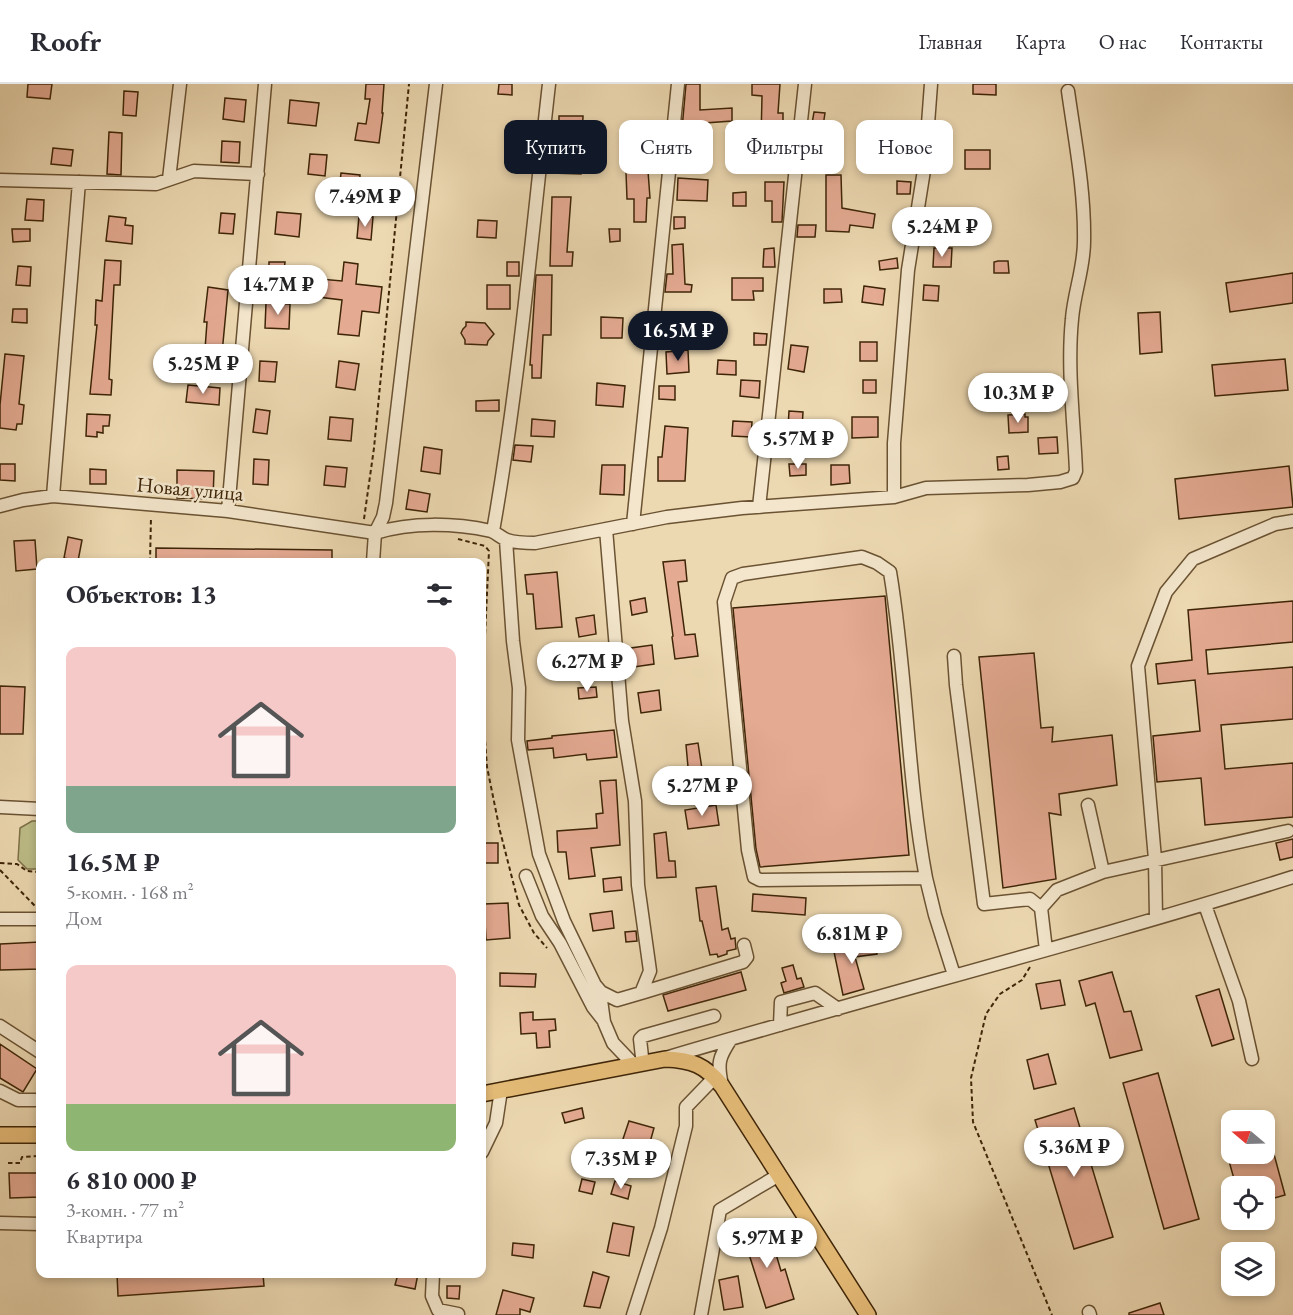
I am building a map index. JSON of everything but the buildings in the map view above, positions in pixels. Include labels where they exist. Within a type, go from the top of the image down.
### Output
[{"type":"main road","points":[[486,1093],[638,1060],[689,1061],[705,1068],[719,1082],[868,1315]]},
{"type":"main road","points":[[0,1135],[36,1135]]},
{"type":"street","points":[[169,179],[180,84]]},
{"type":"street","points":[[228,511],[266,84]]},
{"type":"street","points":[[373,558],[375,533],[386,503],[436,84]]},
{"type":"street","points":[[493,531],[520,331],[549,84]]},
{"type":"street","points":[[633,524],[678,84]]},
{"type":"street","points":[[759,507],[805,84]]},
{"type":"street","points":[[894,497],[895,433],[907,281],[925,164],[931,84]]},
{"type":"street","points":[[375,533],[398,526],[421,524],[493,531],[506,540],[522,544],[535,543],[667,517],[759,507],[894,497],[926,489],[1028,485],[1060,482],[1073,478],[1076,471],[1070,343],[1084,242],[1080,175],[1068,91]]},
{"type":"street","points":[[0,180],[156,184],[194,171],[258,174]]},
{"type":"street","points":[[53,496],[79,182]]},
{"type":"street","name":"Новая улица","points":[[0,506],[53,496],[228,511],[375,533]]},
{"type":"street","points":[[1156,918],[1155,859],[1138,666],[1166,592],[1193,559],[1275,524],[1293,521]]},
{"type":"street","points":[[606,529],[622,721],[635,801],[638,885],[650,970],[641,993]]},
{"type":"street","points":[[506,540],[513,641],[519,688],[518,740],[539,854],[564,921],[596,985],[604,1022],[613,1043],[638,1060],[640,1039],[643,1036],[714,1016]]},
{"type":"street","points":[[926,878],[760,880],[754,877],[748,850],[724,602],[732,578],[742,574],[862,557],[890,572],[897,616],[918,833],[935,915],[954,975]]},
{"type":"street","points":[[954,656],[984,904],[1030,899],[1041,908]]},
{"type":"street","points":[[1088,805],[1102,872]]},
{"type":"street","points":[[0,807],[36,810]]},
{"type":"street","points":[[1042,951],[1041,908],[1057,890],[1102,872],[1288,831]]},
{"type":"street","points":[[526,876],[542,916],[560,943],[592,1007],[604,1022]]},
{"type":"street","points":[[665,1059],[1205,905],[1293,877]]},
{"type":"street","points":[[1205,905],[1239,1001],[1252,1059]]},
{"type":"street","points":[[0,919],[36,915]]},
{"type":"street","points":[[596,985],[602,992],[618,1000],[743,962],[747,957],[744,945]]},
{"type":"street","points":[[780,1025],[781,1002],[815,993],[837,1009]]},
{"type":"street","points":[[0,1026],[36,1049]]},
{"type":"street","points":[[633,1315],[662,1228],[686,1126],[686,1107],[719,1082],[719,1059],[731,1039]]},
{"type":"street","points":[[486,1144],[496,1123],[501,1090]]},
{"type":"street","points":[[0,1092],[18,1100],[36,1100]]},
{"type":"street","points":[[486,1125],[496,1123]]},
{"type":"street","points":[[701,1315],[720,1210],[779,1175]]},
{"type":"street","points":[[0,1223],[36,1224]]},
{"type":"street","points":[[433,1278],[432,1296],[438,1310],[458,1314]]},
{"type":"path","points":[[362,531],[374,448],[409,84]]},
{"type":"path","points":[[150,558],[152,504]]},
{"type":"path","points":[[448,538],[485,546],[489,551],[486,611]]},
{"type":"path","points":[[486,752],[500,831],[519,905],[534,933],[548,948]]},
{"type":"path","points":[[0,863],[17,864],[27,871],[36,872]]},
{"type":"path","points":[[0,870],[36,910]]},
{"type":"path","points":[[1042,951],[1022,980],[1000,994],[986,1014],[970,1078],[973,1122],[1052,1315]]},
{"type":"path","points":[[8,1163],[20,1163],[22,1157],[36,1156]]},
{"type":"green space","points":[[36,821],[36,869],[27,869],[18,860],[20,828]]}]
